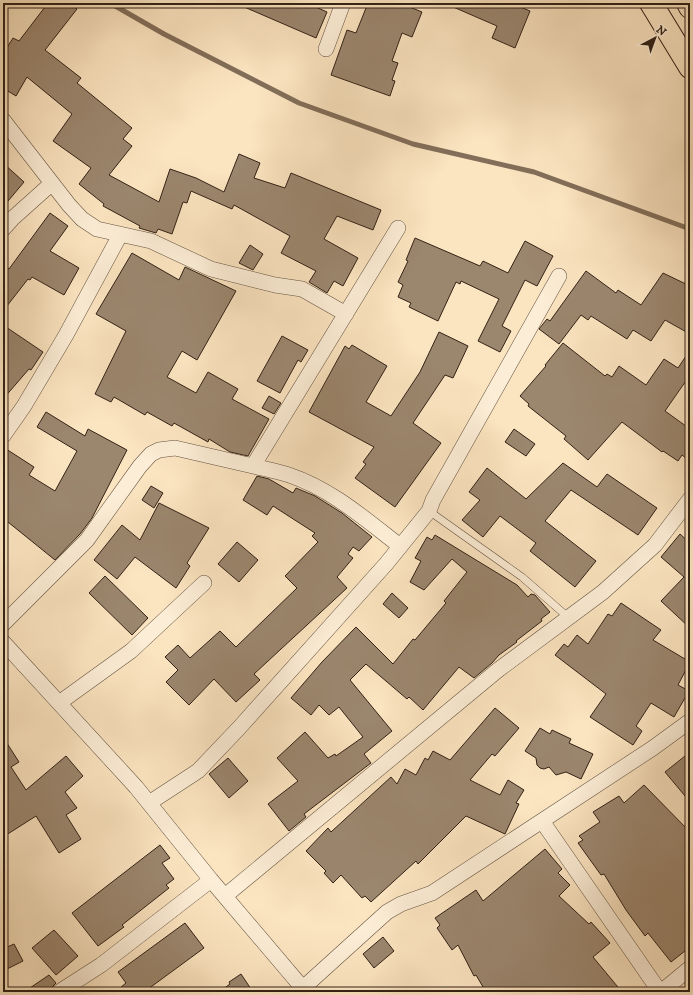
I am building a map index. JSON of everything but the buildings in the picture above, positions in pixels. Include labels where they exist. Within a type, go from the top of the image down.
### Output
[{"type":"main road","points":[[651,3],[690,67]]},
{"type":"main road","points":[[688,3],[690,7]]},
{"type":"street","points":[[326,49],[343,3]]},
{"type":"street","points":[[3,120],[51,184],[82,219],[97,229],[151,241],[211,269],[302,290],[346,314]]},
{"type":"street","points":[[3,229],[51,184]]},
{"type":"street","points":[[253,466],[398,228]]},
{"type":"street","points":[[3,436],[32,393],[97,280],[120,235]]},
{"type":"street","points":[[149,803],[178,785],[203,765],[239,728],[386,564],[429,511],[433,500],[559,276]]},
{"type":"street","points":[[3,624],[87,540],[140,466],[158,450],[175,448],[288,474],[314,485],[346,505],[400,546]]},
{"type":"street","points":[[225,896],[498,670],[603,592],[655,546],[690,499]]},
{"type":"street","points":[[59,703],[130,651],[204,583]]},
{"type":"street","points":[[3,642],[149,803],[211,880],[304,990],[387,912],[401,904],[432,893],[653,748],[690,721]]},
{"type":"street","points":[[542,821],[660,992],[690,968]]},
{"type":"street","points":[[58,992],[101,965],[211,880]]},
{"type":"lane","points":[[429,511],[522,577],[568,618]]},
{"type":"waterway","points":[[110,3],[164,34],[299,103],[413,144],[534,172],[690,229]]}]
